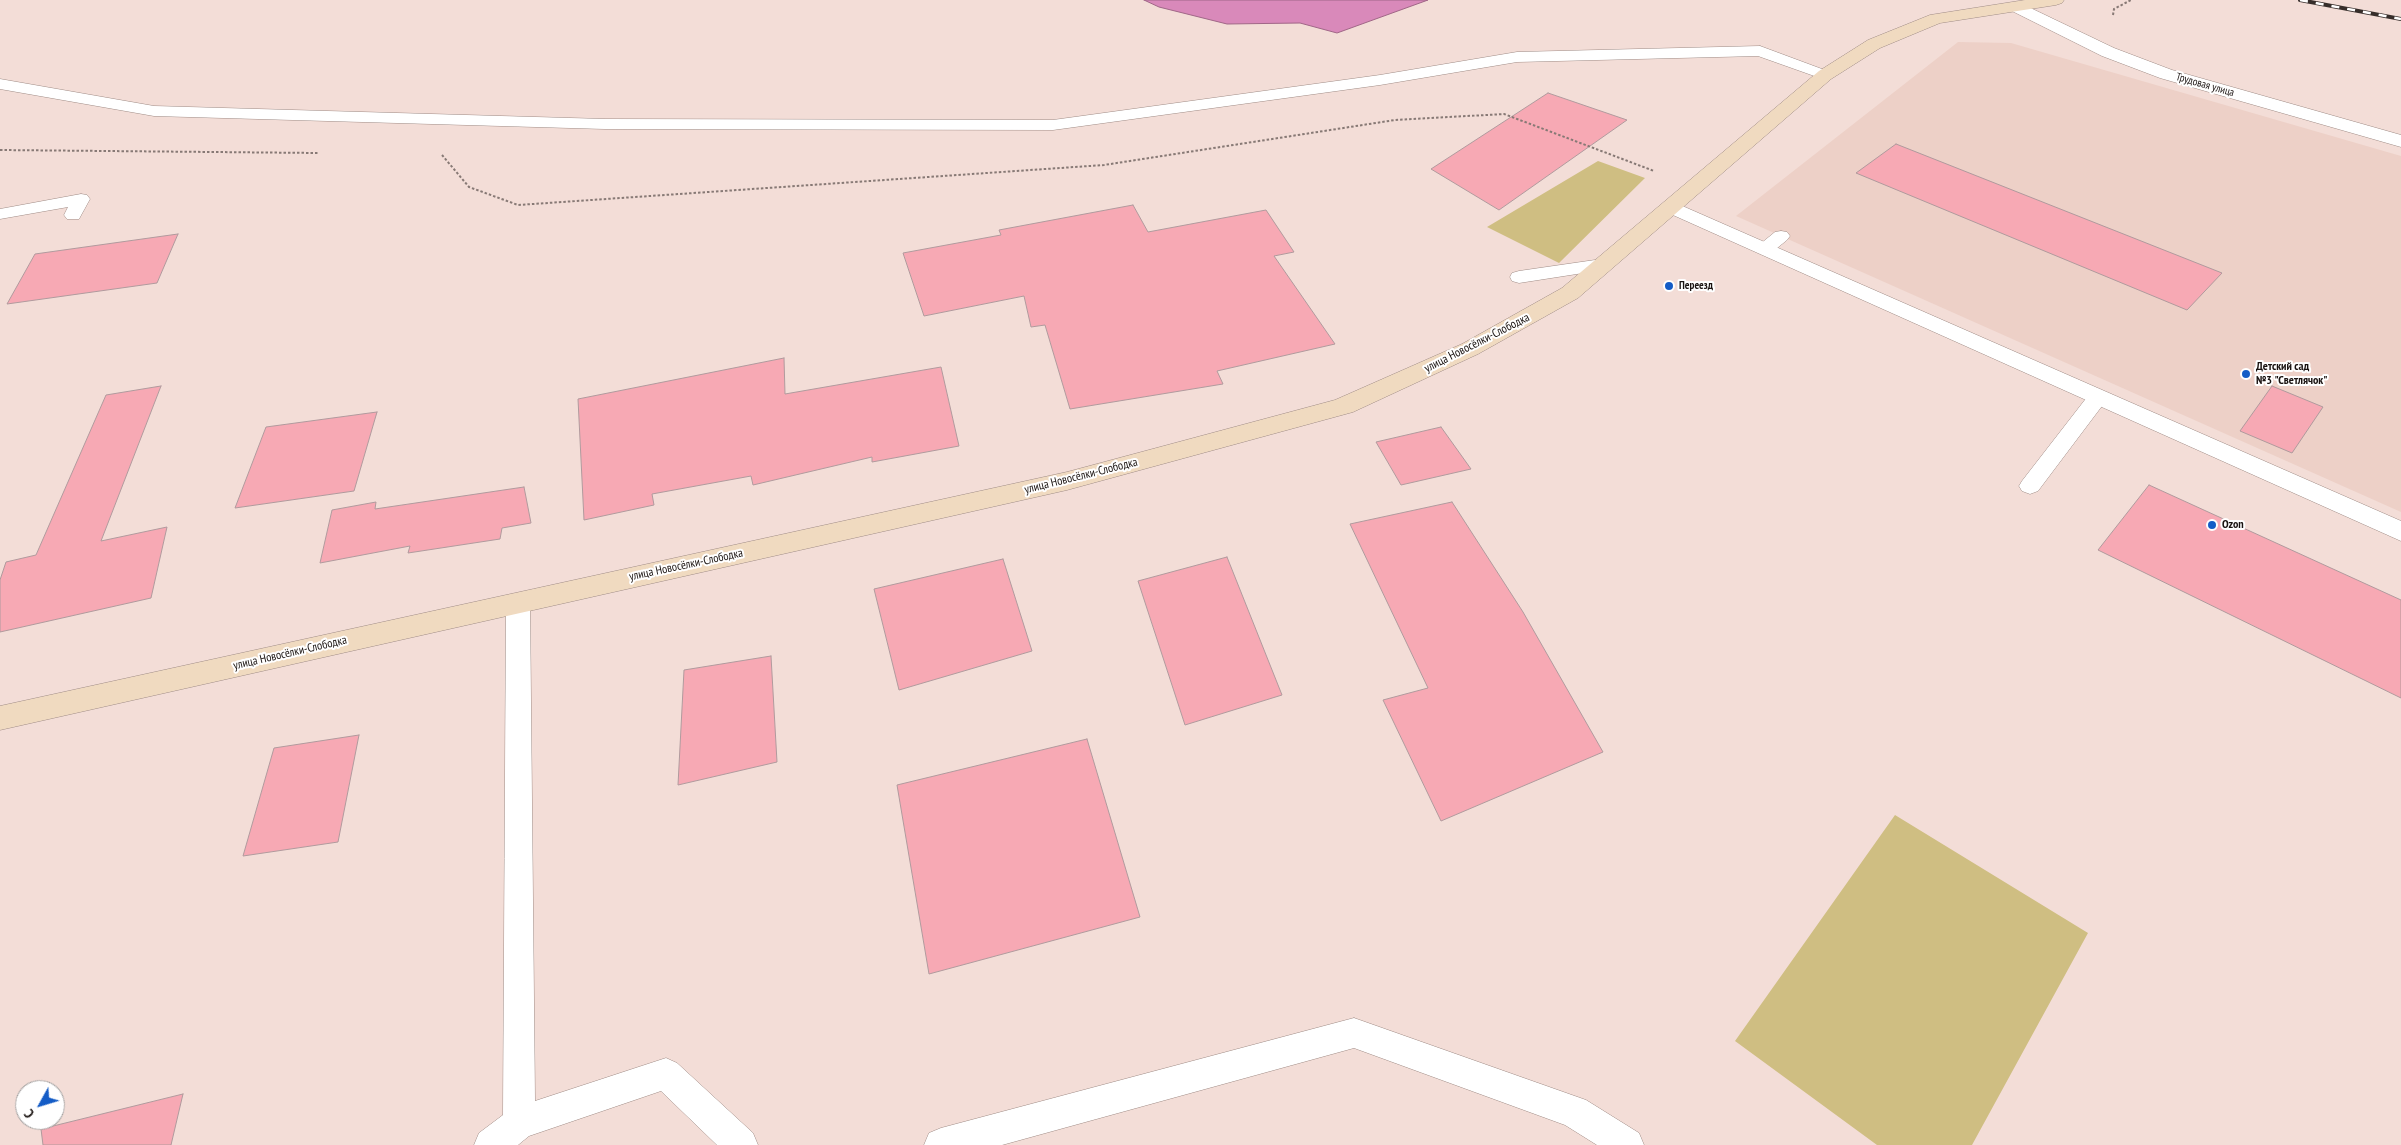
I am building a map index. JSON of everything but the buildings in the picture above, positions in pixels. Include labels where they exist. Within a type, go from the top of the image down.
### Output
[{"type":"main road","name":"улица Новосёлки-Слободка","points":[[0,718],[1067,482],[1344,406],[1470,349],[1570,293],[1825,75],[1874,44],[1936,19],[2056,0]]},
{"type":"street","name":"Трудовая улица","points":[[2018,7],[2108,52],[2166,74],[2401,141]]},
{"type":"street","points":[[1671,206],[1773,243],[2098,397],[2401,532]]},
{"type":"lane","points":[[0,84],[154,111],[606,124],[1054,125],[1380,80],[1517,57],[1760,51],[1825,75]]},
{"type":"lane","points":[[0,214],[81,199],[73,215]]},
{"type":"lane","points":[[1519,276],[1602,265]]},
{"type":"lane","points":[[2030,486],[2098,397]]},
{"type":"lane","points":[[518,602],[519,1123]]},
{"type":"lane","points":[[941,1145],[1354,1032],[1574,1112],[1627,1145]]},
{"type":"lane","points":[[491,1145],[519,1123],[666,1074],[741,1145]]},
{"type":"shaded area","points":[[1144,0],[1428,0],[1337,33],[1300,23],[1227,24],[1159,7]]},
{"type":"shaded area","name":"Детский сад №3 \"Светлячок\"","points":[[1958,42],[2011,43],[2401,156],[2401,512],[1736,216]]},
{"type":"shaded area","points":[[1598,161],[1645,178],[1559,263],[1487,227]]},
{"type":"shaded area","points":[[1895,815],[2088,933],[1972,1145],[1877,1145],[1735,1041]]},
{"type":"railway","points":[[2300,0],[2401,19]]},
{"type":"place","name":"Переезд","points":[[1669,286]]},
{"type":"place","name":"Детский сад №3 \"Светлячок\"","points":[[2246,374]]},
{"type":"place","name":"Ozon","points":[[2212,525]]}]
